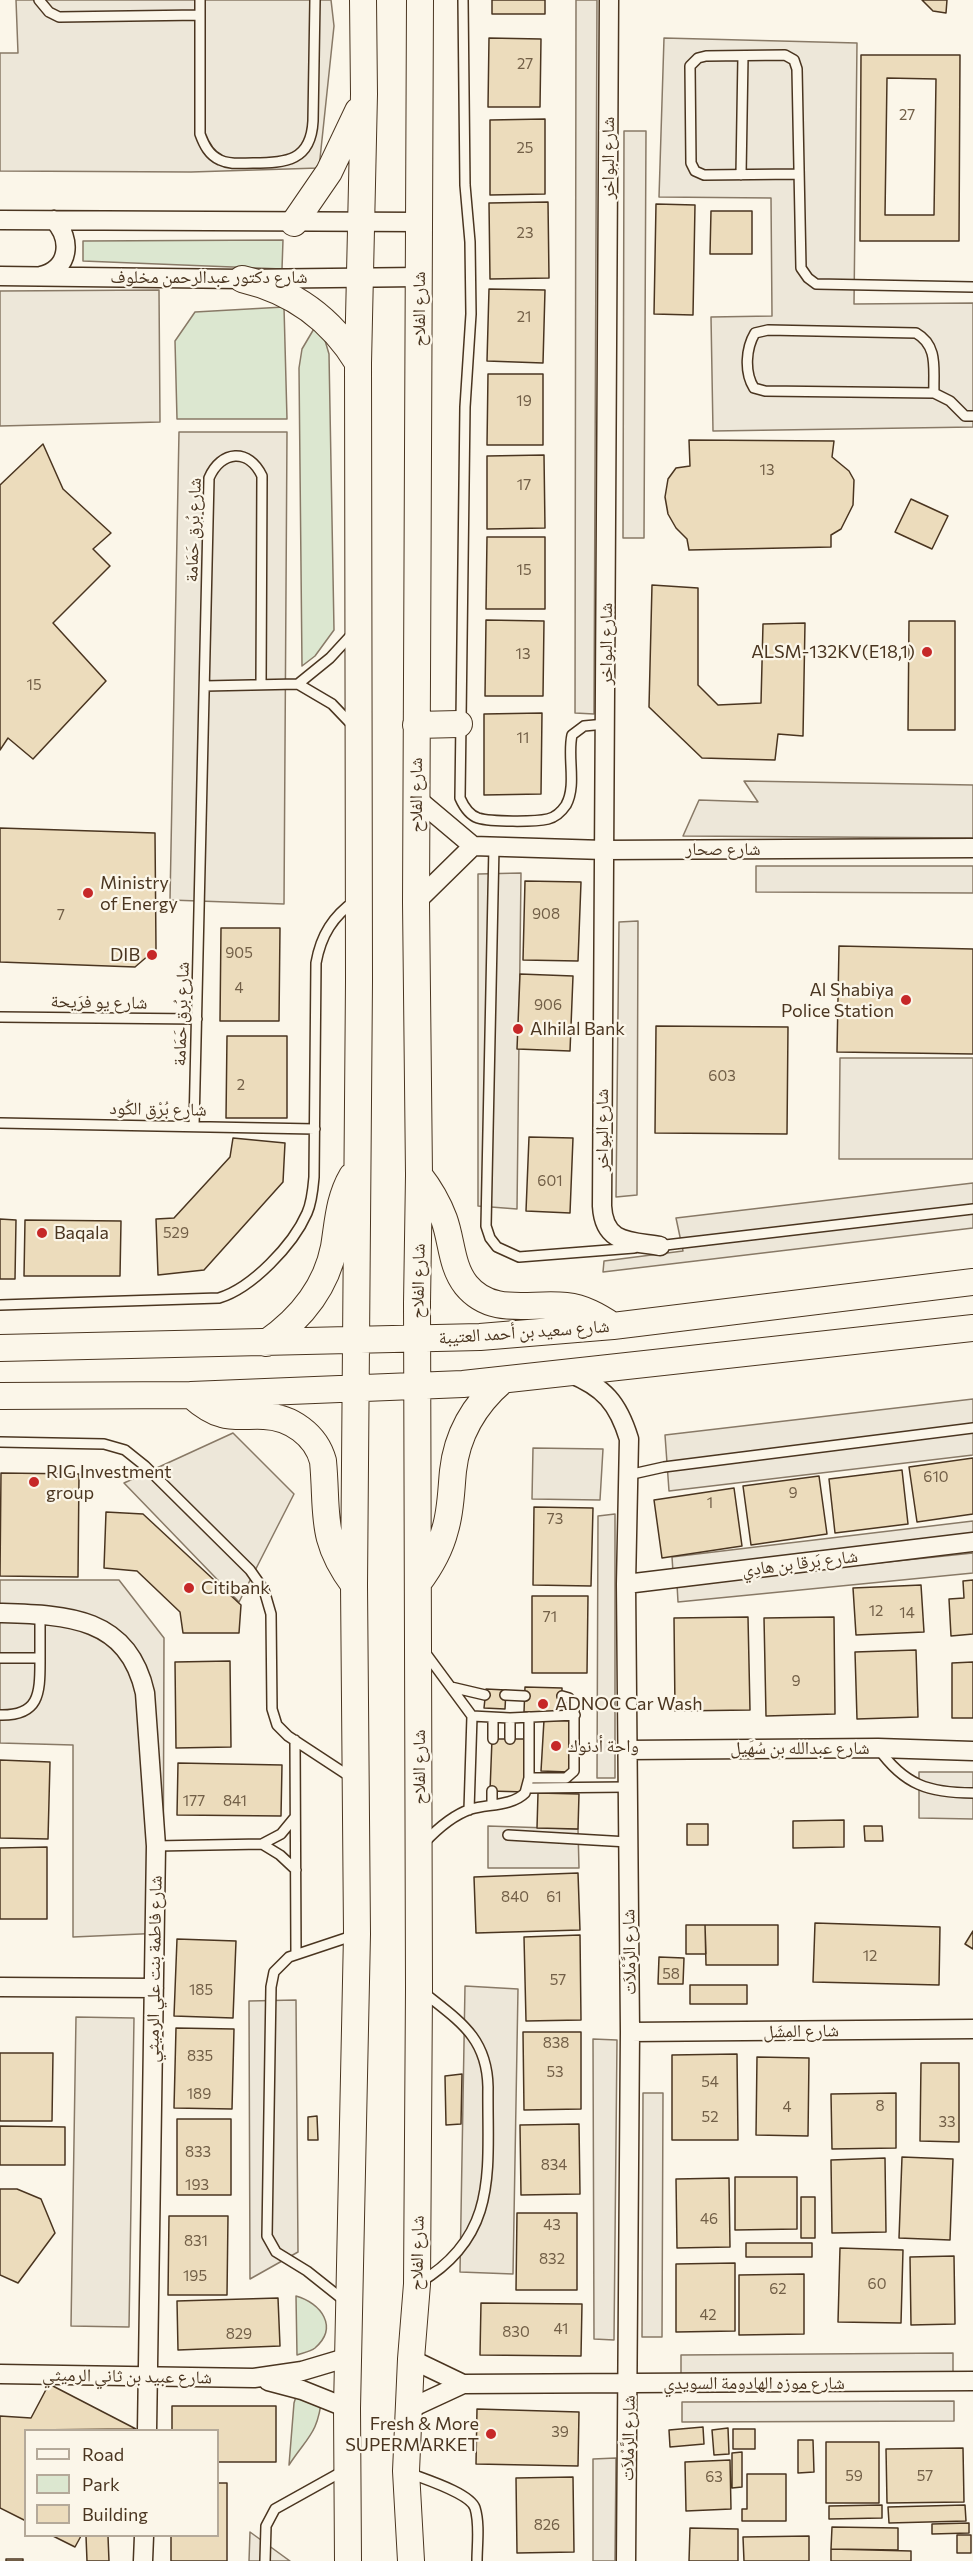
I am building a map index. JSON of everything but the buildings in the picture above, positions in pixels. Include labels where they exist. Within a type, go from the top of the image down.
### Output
[{"type":"main road","points":[[348,2561],[347,2408],[357,1934],[354,1586],[358,1168],[358,363],[364,94],[363,0]]},
{"type":"main road","name":"شارع الفلاح","points":[[411,2561],[406,2472],[417,2284],[419,1849],[416,725],[420,0]]},
{"type":"main road","points":[[294,223],[329,172],[354,121],[364,94]]},
{"type":"main road","points":[[242,279],[280,291],[314,311],[339,334],[358,363]]},
{"type":"main road","points":[[416,725],[459,724]]},
{"type":"main road","points":[[266,1343],[299,1315],[320,1286],[333,1250],[341,1202],[358,1168]]},
{"type":"main road","points":[[419,1175],[430,1189],[441,1212],[456,1267],[466,1285],[474,1293],[490,1302],[508,1307],[556,1305],[580,1309],[613,1326]]},
{"type":"main road","name":"شارع سعيد بن أحمد العتيبة","points":[[0,1348],[480,1337],[613,1326],[973,1282]]},
{"type":"main road","points":[[0,1396],[191,1395],[417,1386],[502,1380],[973,1328]]},
{"type":"main road","points":[[418,1583],[434,1559],[445,1532],[450,1513],[455,1458],[464,1431],[479,1404],[502,1380]]},
{"type":"main road","points":[[191,1395],[209,1409],[220,1414],[278,1418],[296,1426],[312,1438],[323,1461],[325,1515],[332,1545],[341,1566],[354,1586]]},
{"type":"street","name":"شارع البواخر","points":[[609,0],[602,1217],[605,1226],[618,1238],[660,1246]]},
{"type":"street","points":[[0,220],[419,222]]},
{"type":"street","points":[[39,277],[56,269],[66,255],[66,237],[63,228],[54,220]]},
{"type":"street","name":"شارع دكتور عبدالرحمن مخلوف","points":[[0,276],[242,279],[419,276]]},
{"type":"street","points":[[416,798],[473,846],[416,902]]},
{"type":"street","name":"شارع صحار","points":[[473,846],[604,850],[973,848]]},
{"type":"street","name":"شارع الرَّمْلاَت","points":[[567,1373],[590,1382],[608,1397],[622,1416],[629,1439],[626,1584],[630,2032],[626,2561]]},
{"type":"street","name":"شارع بَرقا بن هادِي","points":[[626,1584],[973,1542]]},
{"type":"street","name":"شارع فاطمة بنت علي الرميثي","points":[[0,1613],[40,1614],[78,1620],[108,1631],[129,1652],[141,1676],[145,1693],[156,1846],[147,2429]]},
{"type":"street","name":"شارع عبدالله بن سُهَيل","points":[[627,1750],[878,1748],[973,1751]]},
{"type":"street","points":[[0,1987],[154,1988]]},
{"type":"street","name":"شارع المِشَل","points":[[630,2032],[973,2029]]},
{"type":"street","name":"شارع عبيد بن ثاني الرميثي","points":[[0,2374],[254,2378],[302,2372],[349,2357]]},
{"type":"street","name":"شارع موزه الهادومة السويدي","points":[[411,2359],[463,2384]]},
{"type":"street","name":"شارع عبيد بن ثاني الرميثي","points":[[254,2378],[302,2390],[347,2408]]},
{"type":"street","name":"شارع موزه الهادومة السويدي","points":[[410,2409],[463,2384],[973,2381]]},
{"type":"street","points":[[143,2561],[144,2537]]},
{"type":"lane","points":[[39,0],[49,12],[59,17],[200,15]]},
{"type":"lane","points":[[200,0],[199,124],[204,145],[219,160],[230,163],[286,162],[298,156],[308,147],[313,135],[315,0]]},
{"type":"lane","points":[[463,0],[465,185],[471,258],[471,314],[465,407],[459,724],[460,798],[471,814],[489,820],[545,820],[558,814],[564,808],[570,795],[572,735],[584,726],[605,724]]},
{"type":"lane","points":[[799,174],[704,175],[695,171],[691,163],[690,66],[698,58],[785,55],[794,60],[797,69],[801,268],[808,278],[816,284],[973,287]]},
{"type":"lane","points":[[741,175],[743,56]]},
{"type":"lane","points":[[934,393],[933,353],[927,339],[916,333],[768,330],[755,333],[748,344],[748,379],[754,388],[765,391],[934,393],[950,401],[965,416],[973,416]]},
{"type":"lane","name":"شارع بُرق حَمَامة","points":[[194,1126],[209,478],[213,468],[220,460],[230,456],[250,459],[258,466],[262,476],[261,685]]},
{"type":"lane","points":[[298,684],[330,658],[358,628]]},
{"type":"lane","points":[[205,686],[298,684],[332,704],[359,734]]},
{"type":"lane","points":[[494,846],[485,1215],[490,1238],[505,1252],[519,1257],[660,1246],[973,1209]]},
{"type":"lane","points":[[0,1305],[204,1300],[233,1294],[248,1283],[288,1243],[307,1212],[314,1177],[316,963],[319,947],[334,919],[358,898]]},
{"type":"lane","name":"شارع يو فرَيحة","points":[[0,1017],[197,1019]]},
{"type":"lane","name":"شارع بُرْق الكُود","points":[[0,1122],[315,1129]]},
{"type":"lane","points":[[628,1475],[664,1467],[973,1428]]},
{"type":"lane","points":[[0,1442],[104,1444],[125,1450],[145,1466],[250,1570],[264,1590],[271,1614],[274,1717],[282,1731],[356,1780]]},
{"type":"lane","points":[[0,1715],[24,1712],[35,1702],[40,1688],[40,1614]]},
{"type":"lane","points":[[418,1642],[472,1716],[469,1810]]},
{"type":"lane","points":[[0,1658],[40,1658]]},
{"type":"lane","points":[[451,1687],[485,1695]]},
{"type":"lane","points":[[505,1695],[525,1696]]},
{"type":"lane","points":[[528,1783],[566,1778],[574,1772],[575,1715],[572,1700],[562,1696]]},
{"type":"lane","points":[[472,1716],[510,1718],[575,1715]]},
{"type":"lane","points":[[419,1849],[441,1826],[469,1810],[519,1799],[528,1783],[529,1717]]},
{"type":"lane","points":[[493,1718],[493,1739]]},
{"type":"lane","points":[[510,1718],[510,1739]]},
{"type":"lane","points":[[295,1740],[296,1954]]},
{"type":"lane","points":[[878,1748],[897,1771],[922,1787],[941,1792],[973,1793]]},
{"type":"lane","points":[[528,1783],[627,1786]]},
{"type":"lane","points":[[492,1791],[492,1804]]},
{"type":"lane","points":[[507,1791],[507,1802]]},
{"type":"lane","points":[[156,1846],[262,1844],[281,1834],[295,1817]]},
{"type":"lane","points":[[508,1836],[628,1842]]},
{"type":"lane","points":[[262,1844],[280,1855],[296,1870]]},
{"type":"lane","points":[[350,2305],[307,2271],[276,2252],[267,2236],[272,1979],[274,1972],[283,1961],[296,1954],[357,1934]]},
{"type":"lane","points":[[417,2284],[438,2272],[456,2255],[471,2236],[481,2213],[486,2190],[488,2087],[488,2071],[477,2041],[468,2029],[418,1988]]},
{"type":"lane","points":[[265,2561],[266,2526],[276,2509],[347,2469]]},
{"type":"lane","points":[[406,2472],[464,2496],[474,2505],[477,2517],[477,2561]]},
{"type":"green space","points":[[283,240],[282,269],[83,261],[83,241]]},
{"type":"green space","points":[[284,307],[287,419],[177,419],[175,341],[195,312]]},
{"type":"green space","points":[[315,327],[324,337],[329,354],[334,630],[315,656],[302,666],[299,368],[302,349]]},
{"type":"green space","points":[[296,2296],[313,2304],[324,2317],[326,2324],[326,2332],[315,2348],[297,2355]]},
{"type":"green space","points":[[298,2390],[322,2396],[315,2427],[289,2465],[294,2403]]},
{"type":"shaded area","points":[[16,0],[331,0],[334,26],[319,168],[191,172],[0,171],[0,53],[18,53]]},
{"type":"shaded area","points":[[576,0],[597,0],[594,714],[575,713]]},
{"type":"shaded area","points":[[664,38],[857,43],[854,304],[973,303],[973,427],[713,431],[711,317],[772,316],[771,198],[659,197]]},
{"type":"shaded area","points":[[624,131],[646,131],[644,538],[623,538]]},
{"type":"shaded area","points":[[159,290],[160,422],[0,426],[0,291]]},
{"type":"shaded area","points":[[179,432],[287,432],[284,904],[170,900]]},
{"type":"shaded area","points":[[744,781],[973,785],[973,838],[683,836],[699,800],[758,802]]},
{"type":"shaded area","points":[[756,866],[973,866],[973,893],[756,892]]},
{"type":"shaded area","points":[[521,873],[517,1209],[478,1206],[478,874]]},
{"type":"shaded area","points":[[638,921],[637,1195],[616,1197],[619,922]]},
{"type":"shaded area","points":[[840,1058],[973,1058],[973,1159],[839,1159]]},
{"type":"shaded area","points":[[973,1183],[973,1228],[603,1272],[604,1261],[683,1251],[676,1218]]},
{"type":"shaded area","points":[[973,1399],[973,1455],[669,1491],[665,1435]]},
{"type":"shaded area","points":[[233,1433],[294,1494],[239,1602],[124,1483]]},
{"type":"shaded area","points":[[533,1448],[603,1449],[600,1500],[532,1499]]},
{"type":"shaded area","points":[[615,1514],[615,1778],[597,1778],[598,1516]]},
{"type":"shaded area","points":[[973,1521],[973,1536],[673,1572],[672,1557]]},
{"type":"shaded area","points":[[973,1553],[973,1573],[678,1602],[677,1584]]},
{"type":"shaded area","points":[[0,1580],[119,1580],[164,1638],[163,1933],[73,1937],[73,1745],[0,1743]]},
{"type":"shaded area","points":[[919,1772],[973,1772],[973,1819],[919,1818]]},
{"type":"shaded area","points":[[488,1826],[578,1829],[579,1868],[488,1868]]},
{"type":"shaded area","points":[[465,1986],[518,1989],[513,2274],[460,2272]]},
{"type":"shaded area","points":[[296,2000],[298,2252],[250,2279],[249,2001]]},
{"type":"shaded area","points":[[76,2017],[134,2018],[129,2327],[71,2326]]},
{"type":"shaded area","points":[[593,2039],[617,2040],[614,2340],[594,2339]]},
{"type":"shaded area","points":[[643,2093],[663,2093],[662,2337],[642,2337]]},
{"type":"shaded area","points":[[953,2353],[953,2373],[681,2374],[681,2355]]},
{"type":"shaded area","points":[[954,2401],[954,2421],[682,2422],[682,2402]]},
{"type":"shaded area","points":[[616,2458],[615,2561],[593,2561],[593,2459]]},
{"type":"shaded area","points":[[250,2532],[290,2561],[249,2561]]},
{"type":"place","name":"ALSM-132KV(E18,1)","points":[[927,652]]},
{"type":"place","name":"Ministry of Energy","points":[[88,893]]},
{"type":"place","name":"DIB","points":[[152,955]]},
{"type":"place","name":"Al Shabiya Police Station","points":[[906,1000]]},
{"type":"place","name":"Alhilal Bank","points":[[518,1029]]},
{"type":"place","name":"Baqala","points":[[42,1233]]},
{"type":"place","name":"RIG Investment group","points":[[34,1482]]},
{"type":"place","name":"Citibank","points":[[189,1588]]},
{"type":"place","name":"ADNOC Car Wash","points":[[543,1704]]},
{"type":"place","name":"واحة أدنوك","points":[[556,1746]]},
{"type":"place","name":"Fresh & More SUPERMARKET","points":[[491,2434]]}]
